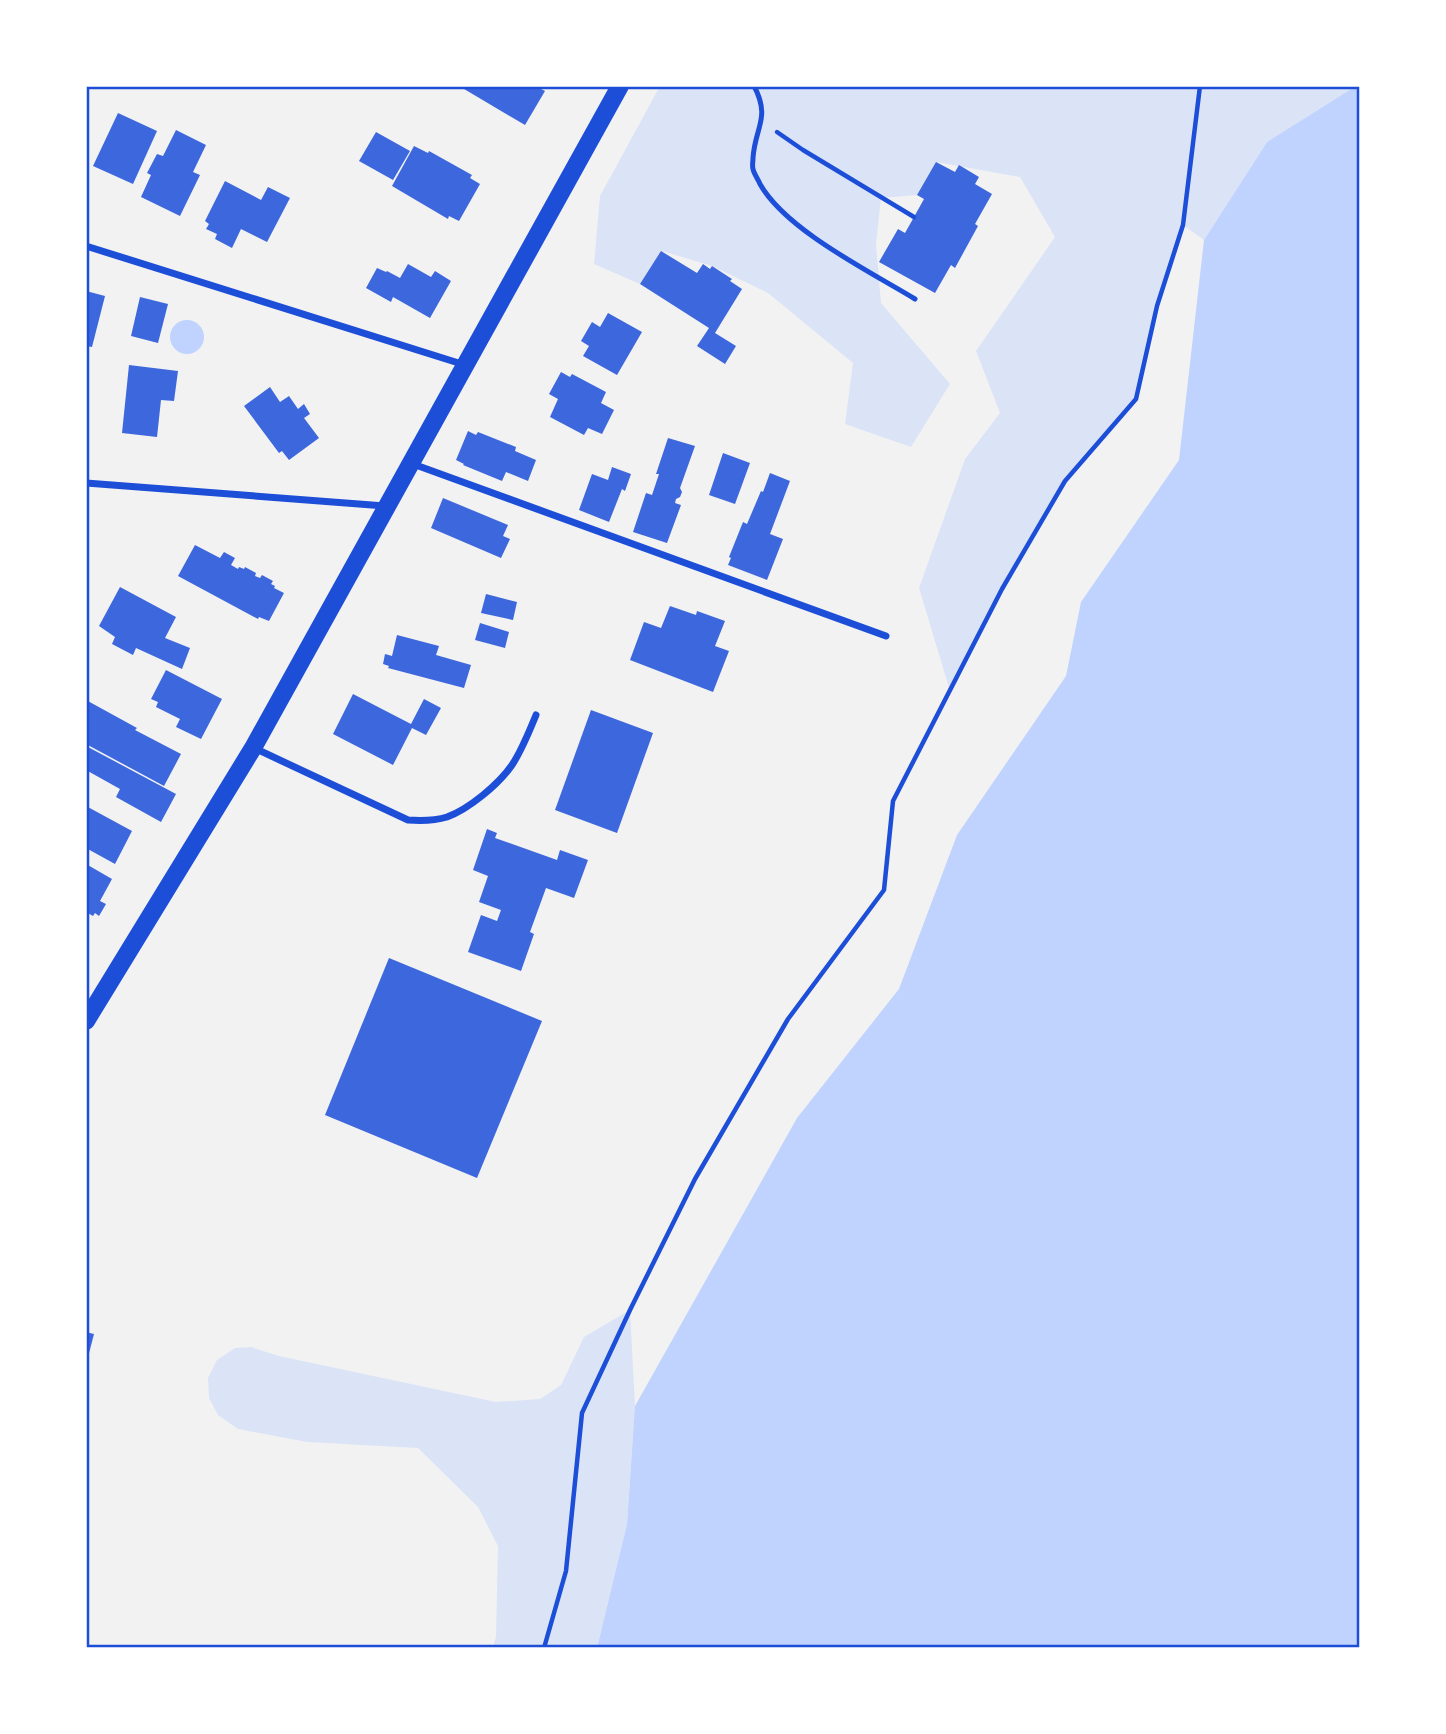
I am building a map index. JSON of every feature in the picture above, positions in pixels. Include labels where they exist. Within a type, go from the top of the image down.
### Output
[{"type":"main road","points":[[86,1021],[253,748],[620,86]]},
{"type":"street","points":[[86,246],[465,365]]},
{"type":"street","points":[[411,464],[886,636]]},
{"type":"street","points":[[86,483],[387,506]]},
{"type":"street","points":[[253,748],[408,820],[427,821],[449,816],[492,787],[510,767],[523,746],[536,715]]},
{"type":"lane","points":[[754,86],[761,99],[762,121],[754,148],[753,170],[765,193],[789,218],[830,248],[915,299]]},
{"type":"path","points":[[544,1648],[566,1571],[582,1413],[630,1310],[695,1179],[788,1019],[884,890],[893,801],[1002,589],[1065,481],[1136,399],[1157,306],[1183,225],[1200,86]]},
{"type":"path","points":[[762,121],[803,150],[914,217]]},
{"type":"shaded area","points":[[660,86],[1356,86],[1267,142],[1204,240],[1183,225],[1157,306],[1136,399],[1065,481],[1002,589],[950,691],[919,588],[965,459],[1000,413],[976,351],[1055,237],[1020,177],[936,162],[917,195],[881,198],[876,245],[881,303],[950,384],[911,447],[845,424],[853,363],[768,293],[712,266],[662,251],[640,284],[594,264],[600,196]]},
{"type":"shaded area","points":[[630,1310],[635,1406],[627,1524],[597,1648],[493,1648],[496,1636],[498,1546],[478,1507],[418,1448],[307,1442],[238,1429],[218,1415],[209,1398],[208,1378],[217,1360],[235,1348],[251,1347],[279,1356],[496,1402],[540,1399],[561,1385],[584,1337]]},
{"type":"water","points":[[1360,86],[1360,1648],[597,1648],[627,1524],[635,1406],[797,1118],[899,989],[957,835],[1066,676],[1081,602],[1179,460],[1204,240],[1267,142]]},
{"type":"water","points":[[187,320],[199,325],[204,337],[199,349],[187,354],[175,349],[170,337],[175,325]]},
{"type":"building","points":[[459,86],[535,86],[545,91],[525,125]]},
{"type":"building","points":[[118,113],[157,131],[133,184],[93,166]]},
{"type":"building","points":[[176,130],[206,145],[193,172],[200,175],[180,216],[141,197],[151,175],[147,173],[157,154],[163,156]]},
{"type":"building","points":[[376,132],[410,151],[393,180],[359,161]]},
{"type":"building","points":[[414,146],[428,153],[429,151],[472,175],[470,178],[480,184],[459,221],[449,216],[448,219],[392,186]]},
{"type":"building","points":[[936,162],[955,172],[959,165],[979,177],[975,184],[992,194],[955,268],[951,265],[935,293],[879,262],[898,229],[905,233],[924,199],[917,195]]},
{"type":"building","points":[[225,181],[261,200],[268,187],[290,198],[267,242],[241,229],[232,248],[215,239],[217,234],[206,229],[209,224],[205,221]]},
{"type":"building","points":[[661,251],[697,273],[703,264],[710,269],[712,266],[742,289],[715,333],[736,346],[725,364],[697,346],[709,328],[640,284]]},
{"type":"building","points":[[408,264],[431,277],[435,271],[451,281],[430,318],[393,297],[391,302],[366,288],[377,268],[400,278]]},
{"type":"building","points":[[86,291],[105,296],[92,347],[86,346]]},
{"type":"building","points":[[140,297],[168,304],[158,343],[131,336]]},
{"type":"building","points":[[608,313],[642,332],[617,375],[583,356],[589,346],[581,341],[592,322],[600,327]]},
{"type":"building","points":[[129,365],[178,371],[174,401],[161,400],[157,437],[122,433]]},
{"type":"building","points":[[561,372],[570,377],[572,374],[606,392],[601,403],[614,410],[602,434],[588,428],[584,435],[550,417],[558,399],[549,394]]},
{"type":"building","points":[[270,387],[280,402],[289,396],[298,409],[304,404],[310,414],[304,418],[319,438],[289,460],[282,451],[279,453],[244,406]]},
{"type":"building","points":[[468,431],[476,435],[478,432],[516,447],[515,451],[536,460],[528,481],[506,472],[502,481],[456,460]]},
{"type":"building","points":[[668,438],[695,446],[680,488],[682,492],[676,499],[675,503],[681,505],[667,543],[633,532],[646,493],[652,495]]},
{"type":"building","points":[[723,453],[750,463],[735,504],[709,495]]},
{"type":"building","points":[[612,467],[631,474],[609,522],[579,510],[592,474],[608,480]]},
{"type":"building","points":[[770,473],[790,481],[770,534],[783,539],[767,580],[728,565],[743,522],[747,524]]},
{"type":"building","points":[[443,498],[508,525],[503,536],[510,539],[501,558],[431,528]]},
{"type":"building","points":[[195,545],[220,558],[224,552],[235,558],[231,565],[238,569],[245,567],[256,573],[255,576],[260,578],[262,575],[273,581],[271,584],[274,588],[284,593],[269,621],[259,617],[258,619],[178,576]]},
{"type":"building","points":[[120,587],[176,617],[165,638],[190,648],[182,669],[136,648],[133,655],[112,644],[115,637],[99,626]]},
{"type":"building","points":[[486,594],[517,602],[513,620],[481,613]]},
{"type":"building","points":[[670,606],[696,615],[697,611],[725,621],[715,646],[729,651],[713,692],[630,660],[644,622],[661,628]]},
{"type":"building","points":[[480,623],[509,632],[505,648],[475,640]]},
{"type":"building","points":[[397,635],[439,646],[436,655],[471,665],[464,688],[388,668],[389,666],[383,664],[385,654],[392,656]]},
{"type":"building","points":[[166,670],[222,699],[201,739],[176,727],[180,719],[156,707],[158,702],[151,699]]},
{"type":"building","points":[[353,694],[411,724],[424,699],[441,708],[426,735],[412,728],[393,765],[333,734]]},
{"type":"building","points":[[86,700],[181,754],[164,786],[86,744]]},
{"type":"building","points":[[591,710],[653,733],[617,833],[555,810]]},
{"type":"building","points":[[88,747],[176,794],[161,822],[116,797],[120,789],[86,770]]},
{"type":"building","points":[[86,806],[132,831],[115,864],[86,848]]},
{"type":"building","points":[[487,829],[497,833],[495,838],[557,860],[560,850],[588,860],[574,898],[546,888],[530,932],[534,934],[521,971],[468,952],[481,915],[497,921],[501,910],[479,902],[488,876],[473,870]]},
{"type":"building","points":[[86,864],[112,879],[100,901],[106,904],[99,916],[86,912]]},
{"type":"building","points":[[389,958],[542,1021],[477,1178],[325,1115]]},
{"type":"building","points":[[86,1332],[94,1334],[87,1361],[86,1361]]}]
